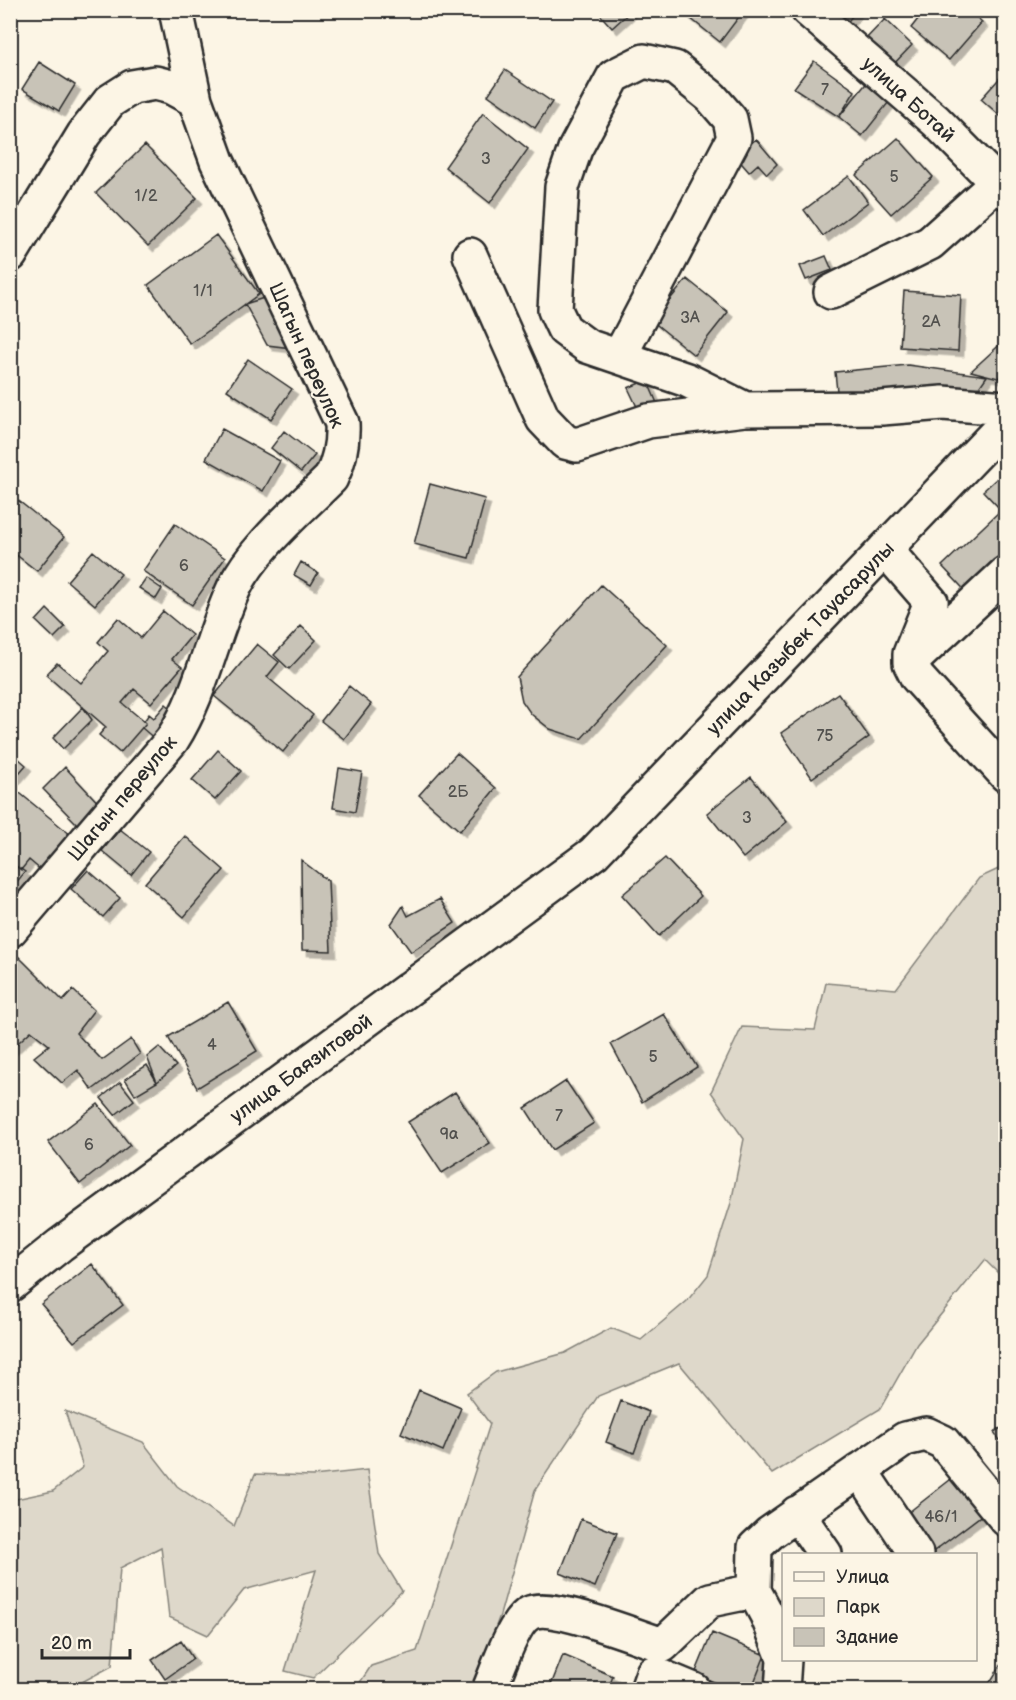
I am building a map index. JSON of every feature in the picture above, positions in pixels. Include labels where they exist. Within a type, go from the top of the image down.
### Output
[{"type":"street","name":"Шагын переулок","points":[[10,930],[172,740],[189,714],[235,586],[255,556],[331,478],[338,463],[343,438],[342,423],[217,161],[195,100],[176,10]]},
{"type":"street","name":"улица Ботай","points":[[808,10],[936,121],[1001,188]]},
{"type":"street","points":[[620,355],[734,138],[730,119],[711,97],[675,68],[644,61],[614,76],[575,149],[562,187],[555,310],[564,329],[587,346],[620,355],[687,380],[745,409]]},
{"type":"street","points":[[10,255],[84,134],[110,101],[132,87],[155,83],[171,87],[195,100]]},
{"type":"street","points":[[831,291],[930,243],[1001,188]]},
{"type":"street","points":[[470,255],[543,419],[565,442],[577,445],[648,421],[745,409],[882,408],[943,403],[1005,408]]},
{"type":"street","name":"улица Казыбек Тауасарулы","points":[[594,853],[1005,423]]},
{"type":"street","points":[[885,549],[931,602],[910,654],[910,663],[917,677],[1005,775]]},
{"type":"street","points":[[910,663],[1005,573]]},
{"type":"street","name":"улица Баязитовой","points":[[10,1285],[69,1238],[594,853]]},
{"type":"street","points":[[782,1654],[767,1614],[754,1591],[755,1547],[770,1533],[904,1438],[926,1434],[943,1442],[1005,1518]]},
{"type":"street","points":[[860,1470],[915,1553]]},
{"type":"street","points":[[797,1514],[824,1553]]},
{"type":"street","points":[[489,1689],[516,1628],[529,1613],[550,1609],[663,1645],[710,1600],[754,1591]]},
{"type":"street","points":[[782,1689],[784,1661]]},
{"type":"street","points":[[647,1689],[653,1673],[694,1689]]},
{"type":"green space","points":[[1005,866],[1005,1280],[985,1260],[917,1344],[880,1409],[772,1474],[679,1363],[598,1396],[535,1490],[500,1615],[473,1689],[355,1690],[371,1666],[417,1651],[490,1424],[467,1393],[496,1372],[565,1353],[611,1328],[641,1340],[687,1301],[708,1275],[731,1203],[744,1139],[711,1092],[742,1027],[815,1030],[826,983],[896,989],[979,878]]},
{"type":"green space","points":[[65,1411],[143,1442],[177,1486],[234,1526],[255,1474],[313,1476],[367,1470],[379,1554],[402,1591],[313,1678],[285,1671],[316,1570],[244,1590],[208,1635],[169,1617],[161,1547],[120,1568],[112,1666],[69,1689],[11,1689],[11,1500],[53,1491],[83,1467]]},
{"type":"building","points":[[596,10],[632,10],[612,28]]},
{"type":"building","points":[[680,10],[744,10],[720,42]]},
{"type":"building","points":[[828,10],[857,10],[845,25]]},
{"type":"building","points":[[925,10],[969,10],[982,22],[949,60],[911,28]]},
{"type":"building","points":[[885,19],[912,45],[888,70],[861,44]]},
{"type":"building","points":[[814,61],[855,91],[839,117],[794,88]]},
{"type":"building","points":[[39,62],[75,85],[59,111],[22,89]]},
{"type":"building","points":[[505,70],[552,102],[535,128],[488,95]]},
{"type":"building","points":[[1006,71],[1006,121],[981,99]]},
{"type":"building","points":[[873,75],[896,93],[862,136],[839,117]]},
{"type":"building","points":[[483,113],[528,149],[490,203],[445,167]]},
{"type":"building","points":[[898,138],[933,177],[891,214],[856,175]]},
{"type":"building","points":[[756,139],[777,164],[767,174],[758,164],[749,172],[736,157]]},
{"type":"building","points":[[145,145],[197,198],[148,246],[96,193]]},
{"type":"building","points":[[849,176],[868,202],[823,236],[804,210]]},
{"type":"building","points":[[216,235],[259,294],[190,344],[148,285]]},
{"type":"building","points":[[826,256],[832,270],[806,280],[800,266]]},
{"type":"building","points":[[687,279],[728,312],[694,355],[652,321]]},
{"type":"building","points":[[904,291],[961,295],[958,351],[900,347]]},
{"type":"building","points":[[264,298],[292,348],[267,345],[245,304]]},
{"type":"building","points":[[1006,339],[1006,371],[998,378],[971,371]]},
{"type":"building","points":[[248,359],[292,389],[271,419],[227,390]]},
{"type":"building","points":[[908,365],[987,376],[971,399],[838,401],[835,372]]},
{"type":"building","points":[[647,380],[657,403],[639,411],[628,388]]},
{"type":"building","points":[[222,429],[280,461],[263,491],[206,459]]},
{"type":"building","points":[[284,431],[315,455],[301,472],[271,448]]},
{"type":"building","points":[[1006,470],[1006,572],[975,601],[942,566],[1001,510],[983,491]]},
{"type":"building","points":[[430,484],[485,499],[469,558],[414,544]]},
{"type":"building","points":[[10,494],[64,537],[37,571],[10,550]]},
{"type":"building","points":[[175,524],[225,558],[192,605],[143,571]]},
{"type":"building","points":[[93,551],[121,574],[95,605],[67,581]]},
{"type":"building","points":[[301,562],[318,573],[311,585],[294,575]]},
{"type":"building","points":[[146,578],[162,589],[156,599],[139,588]]},
{"type":"building","points":[[601,585],[667,645],[581,739],[550,729],[531,714],[522,701],[517,677]]},
{"type":"building","points":[[47,609],[65,627],[54,638],[36,621]]},
{"type":"building","points":[[163,611],[192,635],[172,659],[182,667],[151,703],[134,689],[122,703],[146,723],[120,753],[99,735],[106,727],[46,675],[57,663],[81,683],[108,651],[98,642],[118,618],[141,638]]},
{"type":"building","points":[[301,626],[316,640],[289,669],[274,655]]},
{"type":"building","points":[[257,644],[279,662],[267,677],[313,715],[283,752],[214,696]]},
{"type":"building","points":[[349,686],[371,704],[344,739],[321,721]]},
{"type":"building","points":[[838,693],[869,737],[812,778],[781,733]]},
{"type":"building","points":[[166,704],[178,714],[156,740],[142,728],[149,714],[154,718]]},
{"type":"building","points":[[83,707],[92,720],[63,749],[53,738]]},
{"type":"building","points":[[218,750],[241,771],[215,800],[192,780]]},
{"type":"building","points":[[10,751],[26,765],[13,780],[10,777]]},
{"type":"building","points":[[457,753],[496,788],[460,831],[419,795]]},
{"type":"building","points":[[65,767],[102,807],[80,827],[43,789]]},
{"type":"building","points":[[339,768],[362,772],[355,812],[333,808]]},
{"type":"building","points":[[751,777],[787,822],[743,858],[707,813]]},
{"type":"building","points":[[10,785],[71,835],[42,871],[29,860],[21,870],[10,862]]},
{"type":"building","points":[[120,829],[149,852],[131,875],[102,851]]},
{"type":"building","points":[[185,836],[224,870],[184,917],[145,883]]},
{"type":"building","points":[[665,858],[701,896],[659,936],[622,895]]},
{"type":"building","points":[[301,860],[328,881],[331,951],[302,950]]},
{"type":"building","points":[[10,862],[25,872],[10,890]]},
{"type":"building","points":[[88,870],[120,898],[103,917],[71,889]]},
{"type":"building","points":[[440,899],[455,923],[411,952],[391,924],[403,906],[408,916]]},
{"type":"building","points":[[18,956],[63,1001],[73,990],[94,1010],[76,1033],[102,1060],[131,1039],[140,1054],[92,1090],[78,1070],[62,1083],[34,1057],[49,1045],[31,1031],[10,1050],[10,964]]},
{"type":"building","points":[[228,1002],[257,1051],[197,1088],[168,1037]]},
{"type":"building","points":[[664,1014],[697,1067],[642,1102],[611,1044]]},
{"type":"building","points":[[159,1047],[176,1066],[157,1082],[147,1057]]},
{"type":"building","points":[[147,1065],[157,1082],[135,1095],[125,1079]]},
{"type":"building","points":[[566,1081],[594,1123],[552,1150],[525,1108]]},
{"type":"building","points":[[120,1082],[134,1100],[115,1115],[101,1098]]},
{"type":"building","points":[[455,1092],[490,1143],[442,1173],[408,1122]]},
{"type":"building","points":[[98,1104],[130,1145],[80,1184],[48,1142]]},
{"type":"building","points":[[92,1264],[123,1305],[74,1342],[41,1304]]},
{"type":"building","points":[[419,1390],[461,1408],[443,1451],[401,1433]]},
{"type":"building","points":[[621,1401],[649,1412],[634,1453],[606,1442]]},
{"type":"building","points":[[1006,1425],[1006,1449],[994,1432]]},
{"type":"building","points":[[955,1476],[983,1514],[931,1553],[900,1519]]},
{"type":"building","points":[[581,1519],[617,1533],[595,1587],[560,1573]]},
{"type":"building","points":[[712,1633],[765,1655],[751,1690],[733,1690],[695,1674]]},
{"type":"building","points":[[181,1641],[193,1659],[165,1679],[152,1660]]},
{"type":"building","points":[[563,1655],[613,1676],[608,1690],[549,1690]]},
{"type":"building","points":[[1006,1657],[1006,1690],[985,1690]]}]
